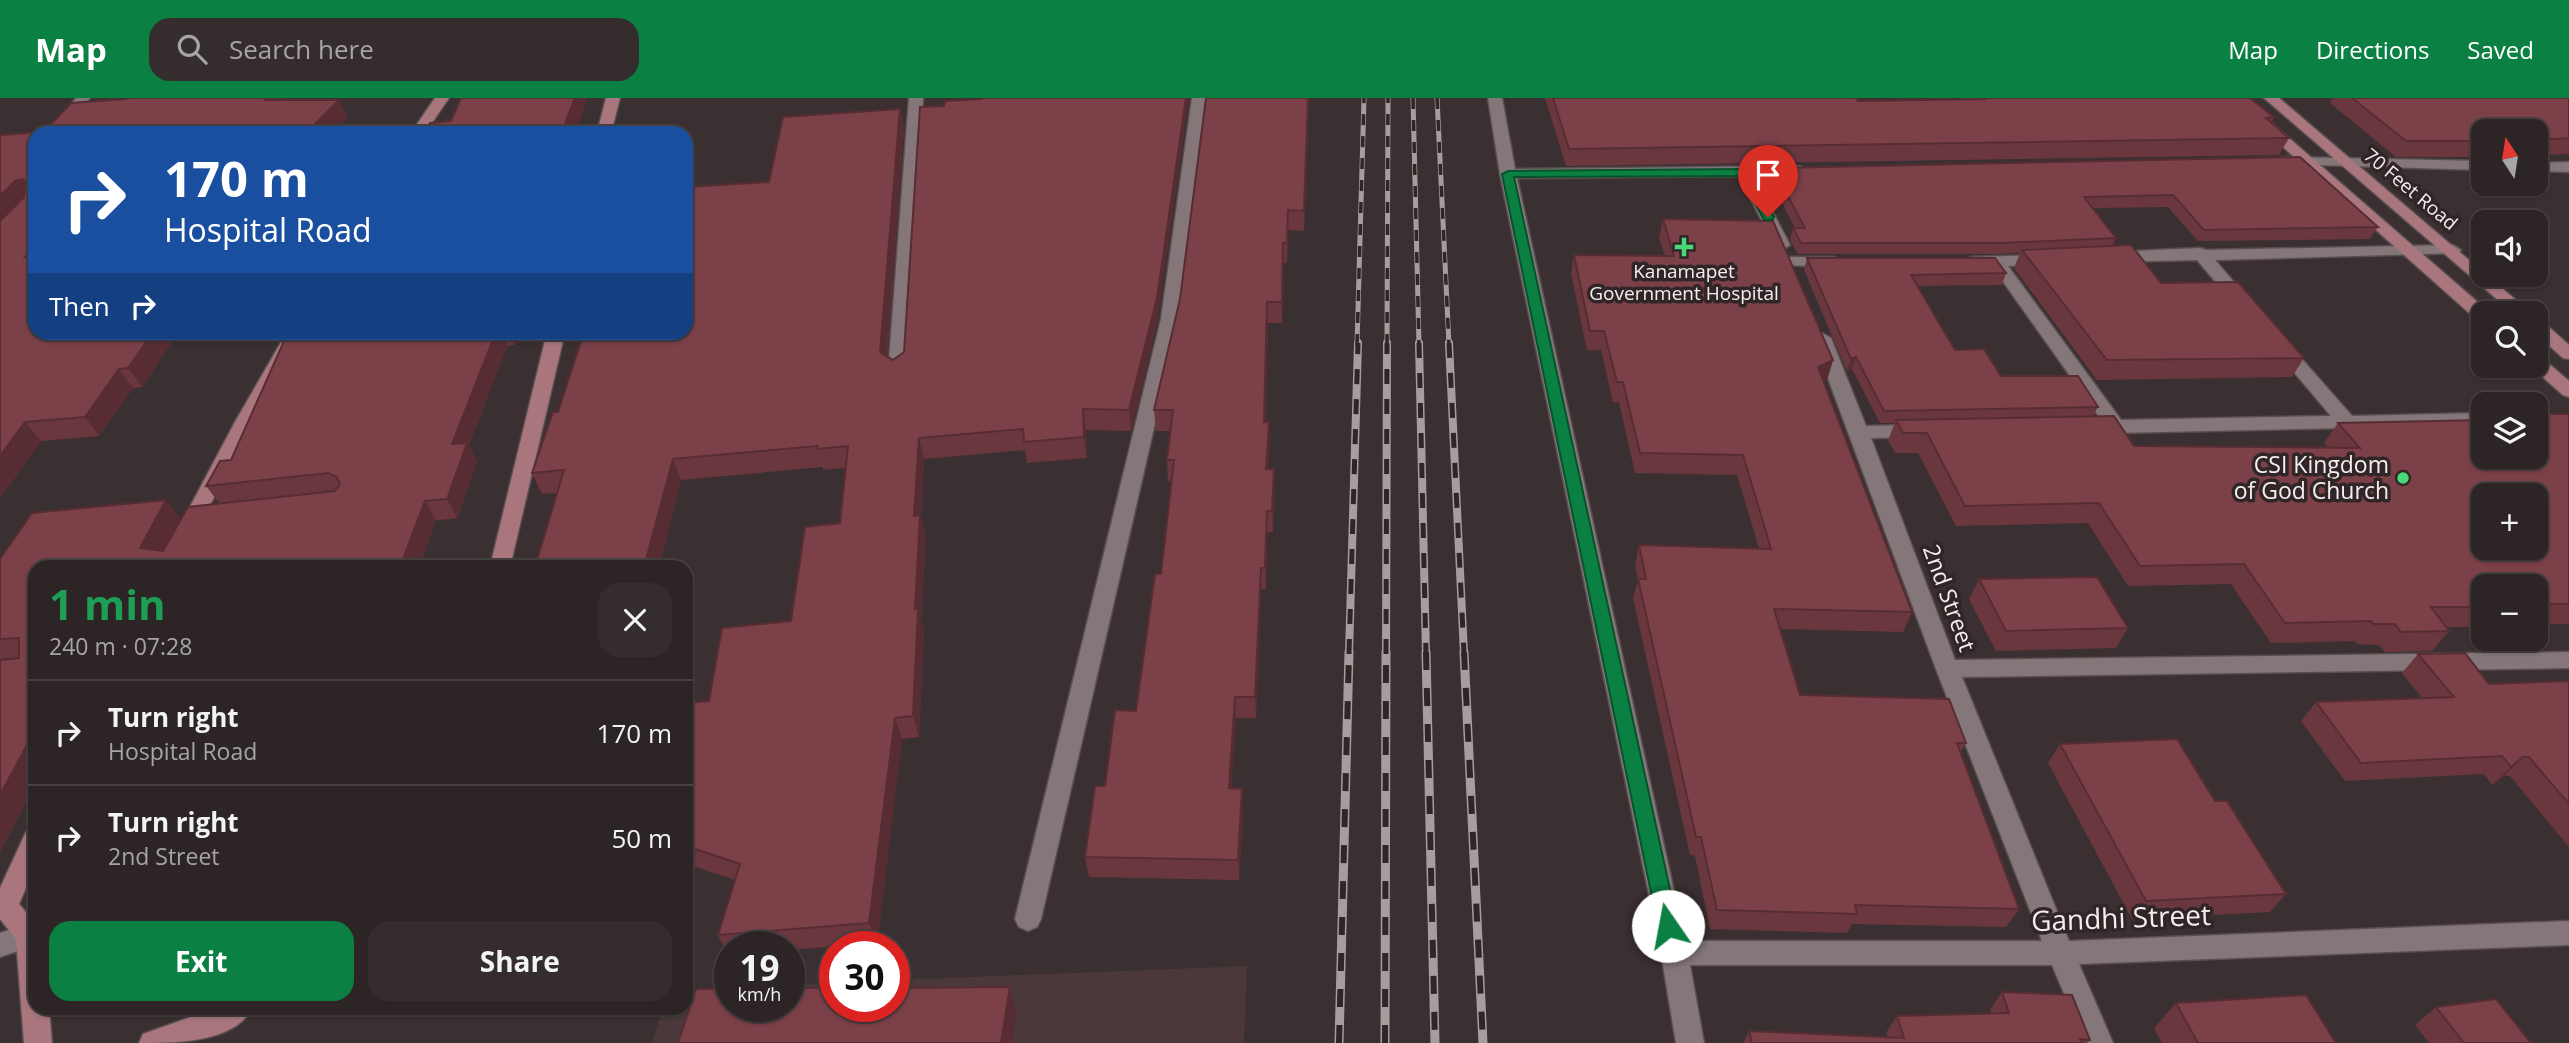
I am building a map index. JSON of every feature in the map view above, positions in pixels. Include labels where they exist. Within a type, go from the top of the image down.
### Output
[{"type":"main road","points":[[423,126],[442,98]]},
{"type":"main road","points":[[606,126],[613,98]]},
{"type":"main road","points":[[2235,98],[2471,306]]},
{"type":"main road","name":"70 Feet Road","points":[[2271,98],[2453,250],[2510,301]]},
{"type":"main road","points":[[2548,336],[2569,354]]},
{"type":"main road","points":[[172,560],[231,446],[291,340]]},
{"type":"main road","points":[[502,560],[554,340]]},
{"type":"main road","points":[[2548,373],[2569,391]]},
{"type":"main road","points":[[28,855],[5,906],[28,934]]},
{"type":"main road","points":[[36,1015],[38,1043]]},
{"type":"main road","points":[[153,1043],[222,1020],[229,1015]]},
{"type":"street","points":[[61,126],[83,98]]},
{"type":"street","points":[[897,373],[916,98]]},
{"type":"street","points":[[1028,919],[1170,319],[1199,98]]},
{"type":"street","points":[[1495,98],[1508,174],[1674,953],[1690,1043]]},
{"type":"street","points":[[2277,162],[2471,166]]},
{"type":"street","points":[[2548,167],[2569,167]]},
{"type":"street","points":[[1508,174],[1815,171]]},
{"type":"street","points":[[1745,173],[1800,286]]},
{"type":"street","points":[[2092,258],[2200,253],[2453,250]]},
{"type":"street","points":[[2200,253],[2254,316]]},
{"type":"street","points":[[1956,262],[2065,259]]},
{"type":"street","points":[[1790,262],[1846,262]]},
{"type":"street","points":[[1997,262],[2116,427]]},
{"type":"street","name":"2nd Street","points":[[1815,323],[1860,432],[1947,669],[2059,953],[2099,1043]]},
{"type":"street","points":[[2273,337],[2345,420]]},
{"type":"street","points":[[2076,428],[2471,419]]},
{"type":"street","points":[[1860,432],[1941,430]]},
{"type":"street","points":[[1947,669],[2569,660]]},
{"type":"street","name":"Gandhi Street","points":[[1674,953],[2059,953],[2569,933]]},
{"type":"street","points":[[0,945],[28,935]]},
{"type":"shaded area","points":[[1247,966],[1244,1043],[652,1043],[661,1015],[693,1015],[693,989],[714,988],[714,1022],[805,1022],[805,984],[819,984],[819,1022],[910,1022],[910,979]]},
{"type":"building","points":[[461,98],[575,98],[564,126],[428,126],[430,123],[451,121]]},
{"type":"building","points":[[981,98],[1186,98],[1157,298],[1129,410],[1083,409],[1084,437],[1024,442],[1023,429],[919,438],[914,516],[920,515],[913,716],[895,718],[869,923],[768,931],[719,931],[740,864],[693,848],[693,702],[709,701],[722,628],[791,621],[805,527],[840,523],[848,446],[817,449],[817,446],[673,459],[646,560],[537,560],[564,470],[532,473],[553,412],[558,412],[581,340],[693,340],[693,187],[769,182],[783,117],[900,109],[880,352],[893,360],[904,352],[920,107],[944,106],[945,101]]},
{"type":"building","points":[[1206,98],[1308,98],[1304,211],[1288,210],[1287,243],[1283,243],[1282,302],[1267,302],[1264,422],[1269,422],[1266,469],[1274,469],[1272,511],[1267,511],[1265,568],[1261,568],[1255,697],[1235,697],[1229,788],[1242,789],[1238,860],[1085,857],[1095,786],[1105,786],[1115,710],[1136,711],[1155,574],[1161,574],[1174,460],[1167,460],[1173,410],[1154,410],[1180,299]]},
{"type":"building","points":[[1553,98],[1856,98],[1858,101],[2250,98],[2274,117],[2266,118],[2289,138],[1569,149]]},
{"type":"building","points":[[2352,98],[2569,98],[2569,138],[2548,139],[2548,119],[2471,119],[2471,141],[2406,141]]},
{"type":"building","points":[[126,99],[339,100],[313,126],[50,126],[71,103]]},
{"type":"building","points":[[28,133],[28,253],[25,257],[28,257],[28,340],[147,340],[128,368],[119,369],[85,417],[25,422],[0,456],[0,221],[24,197],[25,181],[15,181],[0,196],[0,135]]},
{"type":"building","points":[[2300,157],[2378,227],[2204,230],[2173,195],[2084,197],[2116,238],[2002,243],[1801,243],[1793,228],[1805,228],[1773,168]]},
{"type":"building","points":[[1663,219],[1773,221],[1833,360],[1818,367],[1912,612],[1774,609],[1800,695],[1949,699],[1966,743],[1957,743],[2019,909],[1855,905],[1857,914],[1717,910],[1701,837],[1696,837],[1638,579],[1646,579],[1639,545],[1771,549],[1743,455],[1640,453],[1623,382],[1617,382],[1604,331],[1590,331],[1574,255],[1674,256]]},
{"type":"building","points":[[2131,245],[2161,283],[2238,282],[2304,358],[2107,360],[2022,250]]},
{"type":"building","points":[[1807,258],[1995,258],[2006,273],[1911,275],[1955,350],[1984,349],[2001,376],[2078,376],[2098,407],[1884,411],[1856,357],[1851,359]]},
{"type":"building","points":[[284,340],[493,340],[452,444],[467,443],[447,499],[425,501],[403,560],[28,560],[28,743],[0,795],[0,660],[19,658],[19,638],[0,639],[0,559],[32,513],[166,500],[140,548],[163,551],[188,507],[335,491],[340,484],[337,477],[328,473],[206,486],[220,461],[231,460]]},
{"type":"building","points":[[2548,414],[2569,414],[2569,604],[2548,604],[2548,574],[2471,574],[2471,607],[2431,607],[2449,631],[2401,632],[2395,624],[2373,624],[2371,621],[2285,623],[2244,564],[2140,566],[2099,503],[1965,506],[1927,433],[1903,433],[1896,420],[2114,416],[2134,446],[2360,448],[2338,423],[2471,420],[2471,469],[2548,469]]},
{"type":"building","points":[[2097,577],[2128,628],[2006,631],[1979,579]]},
{"type":"building","points":[[2465,653],[2489,684],[2569,681],[2569,804],[2529,757],[2523,757],[2511,767],[2502,756],[2361,763],[2316,702],[2454,697],[2418,654]]},
{"type":"building","points":[[2177,739],[2215,801],[2227,801],[2286,894],[2146,901],[2060,744]]},
{"type":"building","points":[[1010,987],[1001,1043],[678,1043],[687,1015],[693,1015],[696,989],[714,989],[714,1022],[805,1022],[805,988],[819,988],[819,1022],[910,1022],[910,988]]},
{"type":"building","points":[[2002,992],[2072,995],[2090,1040],[2080,1039],[2082,1043],[1752,1043],[1749,1031],[1904,1038],[1897,1016],[2009,1013]]},
{"type":"building","points":[[2306,995],[2336,1043],[2198,1043],[2176,1003]]},
{"type":"building","points":[[2496,999],[2531,1043],[2464,1043],[2436,1007]]},
{"type":"railway","points":[[1357,345],[1364,98]]},
{"type":"railway","points":[[1387,345],[1388,98]]},
{"type":"railway","points":[[1413,98],[1419,345]]},
{"type":"railway","points":[[1437,98],[1449,345]]},
{"type":"railway","points":[[1349,654],[1358,343]]},
{"type":"railway","points":[[1386,654],[1387,343]]},
{"type":"railway","points":[[1419,343],[1426,654]]},
{"type":"railway","points":[[1449,343],[1464,654]]},
{"type":"railway","points":[[1339,1043],[1349,652]]},
{"type":"railway","points":[[1385,1043],[1386,652]]},
{"type":"railway","points":[[1426,652],[1435,1043]]},
{"type":"railway","points":[[1464,652],[1483,1043]]},
{"type":"place","name":"Kanamapet Government Hospital","points":[[1684,247]]},
{"type":"place","name":"CSI Kingdom of God Church","points":[[2403,478]]},
{"type":"route","points":[[1668,926],[1508,174],[1745,173],[1768,217]]}]
